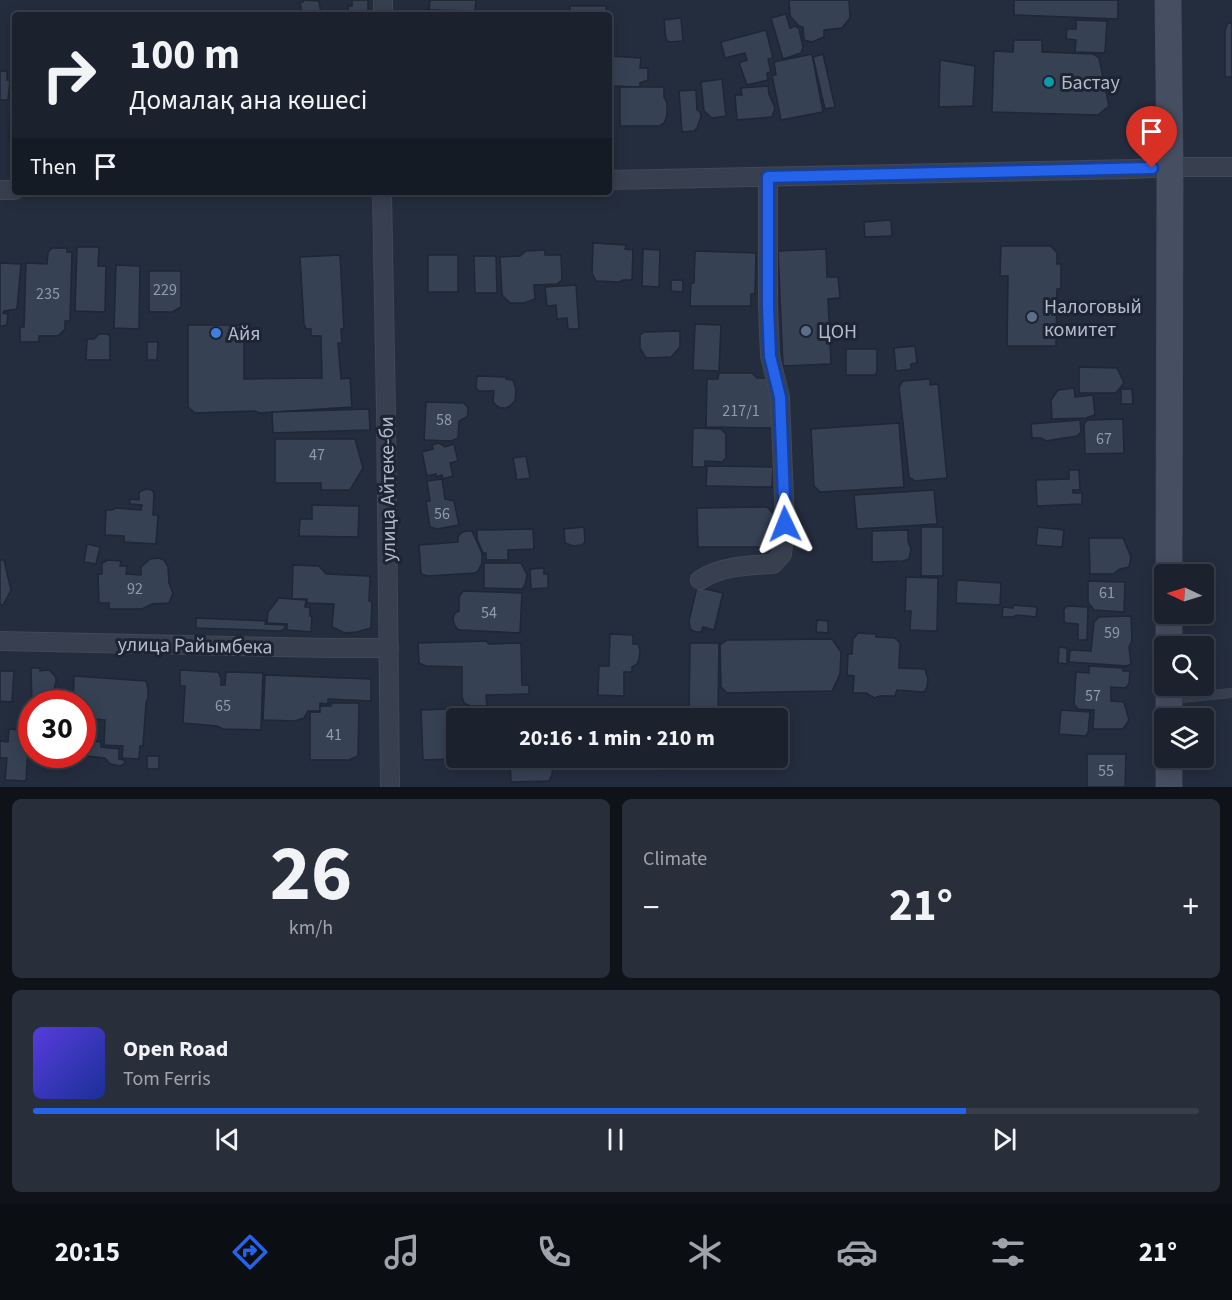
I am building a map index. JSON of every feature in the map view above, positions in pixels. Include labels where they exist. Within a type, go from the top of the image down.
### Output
[{"type":"main road","points":[[1167,0],[1170,167],[1169,564]]},
{"type":"main road","points":[[1169,768],[1169,787]]},
{"type":"street","points":[[612,180],[1232,167]]},
{"type":"street","points":[[700,580],[721,570],[773,564],[782,554],[785,524],[780,397],[770,356],[768,307],[768,177]]},
{"type":"street","name":"улица Айтеке-би","points":[[382,195],[390,787]]},
{"type":"street","name":"улица Райымбека","points":[[0,641],[282,648],[389,648]]},
{"type":"lane","points":[[1169,701],[1232,693]]},
{"type":"building","points":[[303,0],[319,1],[321,12],[302,12],[300,2]]},
{"type":"building","points":[[352,0],[368,0],[368,12],[348,12],[348,6],[352,6]]},
{"type":"building","points":[[430,0],[476,0],[475,11],[429,10]]},
{"type":"building","points":[[789,0],[849,0],[850,18],[842,28],[824,30],[824,37],[812,42],[804,40],[803,27],[799,26],[790,16]]},
{"type":"building","points":[[1014,0],[1118,0],[1118,19],[1014,15]]},
{"type":"building","points":[[570,6],[606,6],[606,12],[570,12]]},
{"type":"building","points":[[425,10],[474,12],[425,12]]},
{"type":"building","points":[[786,14],[790,28],[795,26],[799,29],[803,47],[801,53],[783,59],[771,18]]},
{"type":"building","points":[[681,18],[683,41],[669,42],[666,39],[664,20]]},
{"type":"building","points":[[1076,20],[1107,21],[1105,53],[1075,52],[1076,40],[1066,39],[1067,29],[1076,29]]},
{"type":"building","points":[[1228,23],[1232,23],[1232,77],[1225,77],[1225,30]]},
{"type":"building","points":[[766,30],[773,58],[768,59],[771,72],[767,73],[768,80],[747,85],[739,63],[747,60],[745,53],[725,58],[721,42]]},
{"type":"building","name":"Бастау","points":[[1014,40],[1042,40],[1042,52],[1093,54],[1099,58],[1109,106],[1098,115],[992,112],[994,51],[1013,52]]},
{"type":"building","points":[[812,54],[823,112],[781,120],[772,75],[776,75],[774,62]]},
{"type":"building","points":[[823,54],[835,107],[825,109],[813,57]]},
{"type":"building","points":[[612,56],[641,58],[640,68],[648,68],[648,80],[640,83],[640,87],[612,86]]},
{"type":"building","points":[[940,60],[975,66],[973,106],[939,107]]},
{"type":"building","points":[[0,71],[7,71],[7,80],[10,80],[8,100],[0,100]]},
{"type":"building","points":[[722,79],[726,116],[712,118],[704,111],[701,82]]},
{"type":"building","points":[[768,86],[775,108],[772,117],[737,120],[735,95],[742,95],[741,88]]},
{"type":"building","points":[[620,87],[664,87],[667,115],[664,123],[659,126],[620,126]]},
{"type":"building","points":[[696,90],[697,110],[701,116],[697,128],[694,131],[682,132],[679,91]]},
{"type":"building","points":[[11,99],[12,141],[9,141]]},
{"type":"building","points":[[891,220],[892,236],[865,237],[864,222]]},
{"type":"building","points":[[593,243],[626,245],[625,249],[633,250],[632,280],[596,281],[592,273]]},
{"type":"building","name":"Налоговый комитет","points":[[1001,246],[1051,246],[1057,253],[1057,264],[1061,264],[1061,289],[1057,289],[1056,346],[1007,346],[1008,276],[1000,276]]},
{"type":"building","points":[[77,247],[99,247],[98,266],[106,266],[105,312],[75,311]]},
{"type":"building","points":[[52,248],[67,248],[67,252],[72,252],[70,321],[65,321],[65,329],[58,336],[39,336],[39,342],[20,342],[20,327],[24,327],[26,263],[47,264],[48,252]]},
{"type":"building","points":[[643,249],[660,250],[659,287],[642,286]]},
{"type":"building","name":"ЦОН","points":[[826,249],[827,277],[838,277],[840,298],[828,299],[831,364],[783,366],[778,251]]},
{"type":"building","points":[[545,250],[545,255],[561,255],[562,280],[557,284],[534,285],[535,299],[524,303],[510,303],[502,295],[500,257],[520,256],[526,251]]},
{"type":"building","points":[[695,251],[756,253],[755,294],[751,294],[751,306],[690,306],[691,283],[694,283]]},
{"type":"building","name":"Айя","points":[[340,255],[344,329],[341,329],[342,343],[338,343],[341,379],[350,378],[352,407],[260,413],[254,411],[195,413],[188,407],[188,325],[244,325],[244,379],[322,378],[321,336],[311,336],[311,329],[306,329],[304,324],[300,257]]},
{"type":"building","points":[[428,255],[458,255],[458,292],[428,292]]},
{"type":"building","points":[[474,256],[496,256],[497,293],[475,293]]},
{"type":"building","points":[[0,263],[21,264],[17,309],[4,311],[3,313],[8,314],[7,324],[4,326],[0,326]]},
{"type":"building","points":[[116,265],[140,266],[139,329],[114,328]]},
{"type":"building","points":[[149,271],[181,271],[181,307],[172,312],[149,312]]},
{"type":"building","points":[[671,280],[683,280],[683,292],[671,291]]},
{"type":"building","points":[[576,285],[579,329],[568,329],[567,318],[557,319],[556,305],[547,306],[545,287]]},
{"type":"building","points":[[695,324],[721,325],[719,371],[693,370]]},
{"type":"building","points":[[680,331],[680,347],[671,357],[646,358],[640,348],[640,335],[644,332]]},
{"type":"building","points":[[99,334],[110,336],[110,360],[86,360],[87,339],[94,339]]},
{"type":"building","points":[[147,342],[158,342],[157,360],[147,360]]},
{"type":"building","points":[[915,346],[917,363],[911,364],[911,369],[896,371],[894,348]]},
{"type":"building","points":[[846,349],[877,349],[875,375],[846,375]]},
{"type":"building","points":[[1079,367],[1117,368],[1124,383],[1116,393],[1079,393]]},
{"type":"building","points":[[719,373],[752,373],[757,378],[773,378],[772,428],[706,427],[707,379],[718,379]]},
{"type":"building","points":[[477,376],[506,377],[506,379],[513,380],[516,389],[515,401],[506,408],[500,408],[493,402],[494,391],[479,391],[476,388]]},
{"type":"building","points":[[930,379],[930,385],[938,384],[947,478],[915,481],[909,477],[899,387],[903,381]]},
{"type":"building","points":[[1074,388],[1075,397],[1093,395],[1095,415],[1086,418],[1052,419],[1051,400],[1058,390]]},
{"type":"building","points":[[1121,389],[1132,389],[1133,404],[1121,404]]},
{"type":"building","points":[[426,402],[464,403],[468,408],[468,414],[459,421],[458,438],[451,441],[424,440]]},
{"type":"building","points":[[369,409],[370,430],[273,433],[272,412]]},
{"type":"building","points":[[1123,419],[1124,453],[1085,454],[1084,424],[1087,420]]},
{"type":"building","points":[[1080,420],[1081,432],[1077,436],[1046,441],[1041,438],[1032,438],[1031,424]]},
{"type":"building","points":[[899,423],[904,487],[820,492],[814,486],[811,429]]},
{"type":"building","points":[[693,428],[721,429],[726,434],[726,458],[722,462],[705,461],[705,467],[692,467]]},
{"type":"building","points":[[275,439],[355,439],[363,468],[350,490],[321,490],[321,483],[275,483]]},
{"type":"building","points":[[439,443],[445,447],[454,444],[458,461],[450,463],[453,476],[443,479],[442,475],[427,476],[422,452],[433,449],[432,445]]},
{"type":"building","points":[[526,456],[530,478],[517,480],[513,458]]},
{"type":"building","points":[[707,466],[773,467],[772,487],[706,486]]},
{"type":"building","points":[[1069,470],[1079,470],[1080,490],[1073,490],[1073,493],[1082,493],[1082,504],[1037,506],[1036,480],[1069,479]]},
{"type":"building","points":[[442,479],[445,499],[454,501],[459,525],[437,529],[430,527],[426,501],[430,501],[427,481]]},
{"type":"building","points":[[146,489],[154,493],[153,515],[158,515],[156,544],[124,542],[124,536],[105,535],[106,510],[116,508],[141,510],[142,505],[130,504],[130,499],[139,500],[139,492]]},
{"type":"building","points":[[934,490],[937,524],[857,529],[854,495]]},
{"type":"building","points":[[312,505],[359,506],[358,537],[299,536],[300,519],[312,519]]},
{"type":"building","points":[[767,507],[773,513],[771,544],[768,547],[698,547],[697,508]]},
{"type":"building","points":[[584,527],[585,542],[582,545],[573,546],[565,543],[564,529]]},
{"type":"building","points":[[921,527],[943,527],[943,576],[921,576]]},
{"type":"building","points":[[1038,527],[1064,530],[1062,547],[1036,545]]},
{"type":"building","points":[[533,529],[534,549],[508,550],[508,560],[486,560],[486,553],[483,553],[477,539],[477,530]]},
{"type":"building","points":[[908,530],[911,549],[909,559],[872,562],[872,531]]},
{"type":"building","points":[[466,531],[472,531],[482,553],[482,563],[478,571],[428,576],[421,574],[419,545],[458,542],[458,537]]},
{"type":"building","points":[[1089,538],[1123,538],[1131,557],[1129,567],[1113,574],[1090,574]]},
{"type":"building","points":[[87,544],[100,547],[96,564],[84,562]]},
{"type":"building","points":[[150,559],[164,560],[168,567],[169,583],[173,593],[169,603],[152,604],[142,609],[109,609],[109,603],[99,603],[98,574],[102,574],[102,563],[108,560],[121,561],[120,566],[127,566],[126,574],[141,575],[141,567]]},
{"type":"building","points":[[0,560],[4,560],[11,590],[3,605],[0,605]]},
{"type":"building","points":[[484,563],[521,563],[527,575],[525,585],[522,589],[484,588]]},
{"type":"building","points":[[293,565],[319,566],[326,574],[370,576],[371,628],[345,633],[332,627],[334,604],[307,603],[307,599],[292,599]]},
{"type":"building","points":[[544,568],[544,574],[548,574],[548,588],[531,589],[530,569]]},
{"type":"building","points":[[906,577],[938,578],[937,631],[910,630],[911,611],[905,611]]},
{"type":"building","points":[[957,580],[1001,583],[1000,605],[956,603]]},
{"type":"building","points":[[1088,581],[1125,582],[1124,612],[1094,610],[1088,602]]},
{"type":"building","points":[[697,587],[723,593],[714,630],[703,627],[701,632],[697,632],[690,628],[689,621]]},
{"type":"building","points":[[463,591],[522,593],[520,633],[457,629],[453,618],[459,611],[459,597]]},
{"type":"building","points":[[279,598],[306,600],[305,607],[310,607],[310,616],[312,616],[311,632],[287,630],[287,624],[267,623],[268,612]]},
{"type":"building","points":[[1014,605],[1037,607],[1036,617],[1017,615],[1002,617],[1003,607],[1013,608]]},
{"type":"building","points":[[1067,606],[1088,607],[1087,640],[1078,640],[1078,624],[1064,621],[1064,609]]},
{"type":"building","points":[[1131,616],[1132,641],[1129,647],[1131,664],[1127,666],[1069,662],[1070,650],[1091,651],[1094,622],[1099,617]]},
{"type":"building","points":[[196,618],[266,621],[265,624],[285,625],[285,628],[281,631],[196,628]]},
{"type":"building","points":[[817,620],[828,621],[828,633],[816,632]]},
{"type":"building","points":[[858,633],[895,638],[900,643],[899,668],[925,669],[928,679],[924,692],[897,690],[895,696],[874,698],[866,693],[853,693],[854,676],[847,675],[848,654],[852,654],[853,639]]},
{"type":"building","points":[[610,634],[633,635],[633,644],[638,644],[640,650],[639,659],[632,667],[632,672],[624,672],[624,696],[598,695],[599,666],[609,666]]},
{"type":"building","points":[[832,639],[841,652],[840,674],[832,691],[727,693],[721,687],[720,645],[727,640]]},
{"type":"building","points":[[486,641],[489,644],[521,643],[522,685],[529,685],[529,694],[486,695],[487,706],[470,706],[464,703],[462,697],[462,667],[426,666],[419,663],[418,643]]},
{"type":"building","points":[[690,643],[719,643],[718,708],[689,708]]},
{"type":"building","points":[[1059,647],[1067,648],[1067,664],[1058,663]]},
{"type":"building","points":[[1089,666],[1123,668],[1123,671],[1130,671],[1129,684],[1125,688],[1111,687],[1111,701],[1124,702],[1129,720],[1123,729],[1093,729],[1094,710],[1078,709],[1074,704],[1076,672],[1089,673]]},
{"type":"building","points":[[31,668],[40,668],[40,671],[49,670],[56,677],[54,690],[32,690]]},
{"type":"building","points":[[180,670],[218,672],[221,685],[225,685],[226,672],[263,673],[261,730],[223,729],[217,726],[183,723],[185,686],[180,686]]},
{"type":"building","points":[[0,671],[14,671],[12,702],[1,701],[0,705]]},
{"type":"building","points":[[265,675],[371,679],[371,701],[328,699],[328,704],[320,703],[320,711],[308,711],[304,718],[295,721],[263,720]]},
{"type":"building","points":[[74,676],[146,681],[148,698],[143,746],[140,746],[139,759],[122,758],[123,746],[104,745],[105,720],[96,719],[96,690],[74,690]]},
{"type":"building","points":[[331,703],[359,703],[358,756],[349,760],[310,760],[310,712],[320,712],[320,706],[331,706]]},
{"type":"building","points":[[446,709],[446,759],[423,760],[421,710]]},
{"type":"building","points":[[1061,710],[1090,712],[1088,733],[1085,736],[1059,734]]},
{"type":"building","points":[[9,729],[18,730],[18,768],[27,768],[26,781],[5,780],[7,758],[0,758],[0,741],[8,742]]},
{"type":"building","points":[[96,741],[101,742],[101,747],[119,749],[119,759],[125,760],[120,766],[110,764],[105,758],[96,757]]},
{"type":"building","points":[[1087,754],[1126,754],[1125,787],[1087,787]]},
{"type":"building","points":[[147,756],[159,756],[159,769],[147,769]]},
{"type":"building","points":[[510,768],[553,768],[549,781],[511,782]]},
{"type":"building","points":[[663,768],[680,768],[680,770],[663,770]]},
{"type":"place","name":"Бастау","points":[[1049,82]]},
{"type":"place","name":"Налоговый комитет","points":[[1032,317]]},
{"type":"place","name":"ЦОН","points":[[806,331]]},
{"type":"place","name":"Айя","points":[[216,333]]},
{"type":"route","points":[[785,524],[780,397],[770,356],[768,177],[1152,168]]}]
